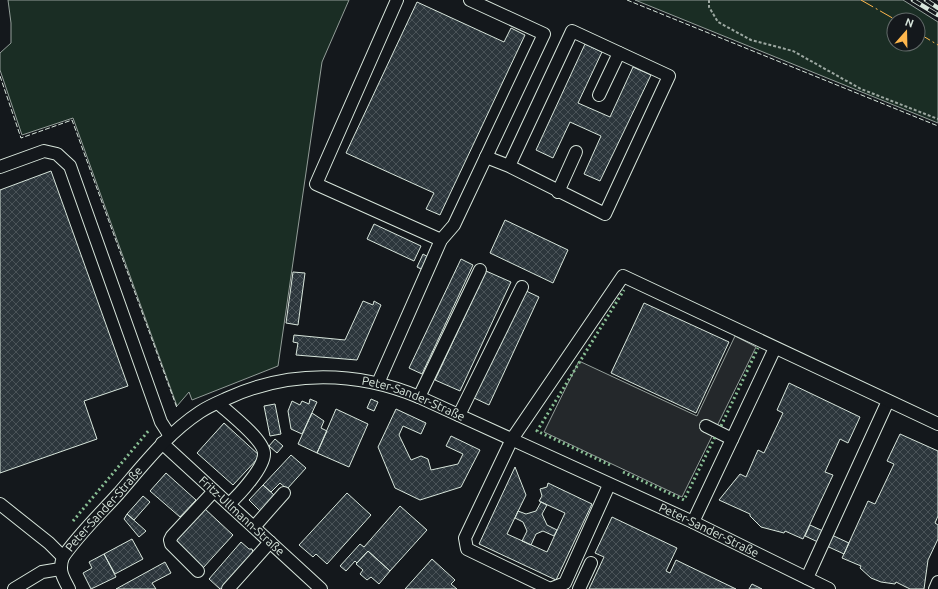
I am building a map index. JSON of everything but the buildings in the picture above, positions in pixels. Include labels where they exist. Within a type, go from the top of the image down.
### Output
[{"type":"street","points":[[397,0],[316,184],[441,240]]},
{"type":"street","points":[[378,383],[441,240],[454,225],[544,34],[470,0]]},
{"type":"street","points":[[486,157],[509,166],[558,192],[605,214],[669,76],[572,31],[509,166]]},
{"type":"street","points":[[599,95],[619,53]]},
{"type":"street","name":"Fritz-Ullmann-Straße","points":[[0,167],[44,151],[57,154],[70,166],[166,439],[214,491],[321,589]]},
{"type":"street","points":[[558,192],[576,152]]},
{"type":"street","points":[[419,397],[480,270]]},
{"type":"street","points":[[609,485],[565,583],[550,589],[467,549],[465,538],[512,439],[623,276],[938,424]]},
{"type":"street","points":[[459,415],[522,287]]},
{"type":"street","points":[[693,522],[776,348]]},
{"type":"street","name":"Peter-Sander-Straße","points":[[61,563],[166,439],[201,411],[260,386],[290,379],[341,377],[378,383],[419,397],[609,485],[693,522],[829,589]]},
{"type":"street","points":[[807,578],[888,401]]},
{"type":"street","points":[[218,403],[260,444],[264,454],[262,463],[255,474],[229,504]]},
{"type":"street","points":[[706,426],[732,439]]},
{"type":"street","points":[[198,571],[171,544],[170,540],[214,491]]},
{"type":"street","points":[[254,527],[284,493]]},
{"type":"street","points":[[0,504],[49,543],[61,563],[69,589]]},
{"type":"street","points":[[228,589],[270,542]]},
{"type":"street","points":[[14,589],[61,563]]},
{"type":"street","points":[[580,589],[591,563]]},
{"type":"street","points":[[935,589],[938,582]]},
{"type":"path","points":[[709,0],[709,7],[718,22],[751,40],[793,51],[861,89],[938,119]]},
{"type":"green space","points":[[8,0],[349,0],[322,62],[278,366],[192,400],[189,392],[177,406],[73,118],[22,135],[0,70],[0,53],[11,43],[11,23]]},
{"type":"green space","points":[[635,0],[903,0],[922,12],[886,12],[886,52],[926,52],[926,14],[938,22],[938,123]]},
{"type":"shaded area","points":[[735,336],[756,347],[682,497],[544,432],[579,361],[697,416]]},
{"type":"railway","points":[[913,0],[938,15]]},
{"type":"railway","points":[[926,0],[938,8]]},
{"type":"hedge","points":[[610,465],[537,431],[624,290]]},
{"type":"hedge","points":[[721,426],[758,348]]},
{"type":"hedge","points":[[73,521],[150,429]]},
{"type":"hedge","points":[[623,472],[684,500],[716,435]]},
{"type":"fence","points":[[627,0],[938,126]]},
{"type":"fence","points":[[0,76],[21,138],[72,120],[177,408]]},
{"type":"power","points":[[861,0],[886,14]]},
{"type":"power","points":[[926,38],[938,45]]}]
